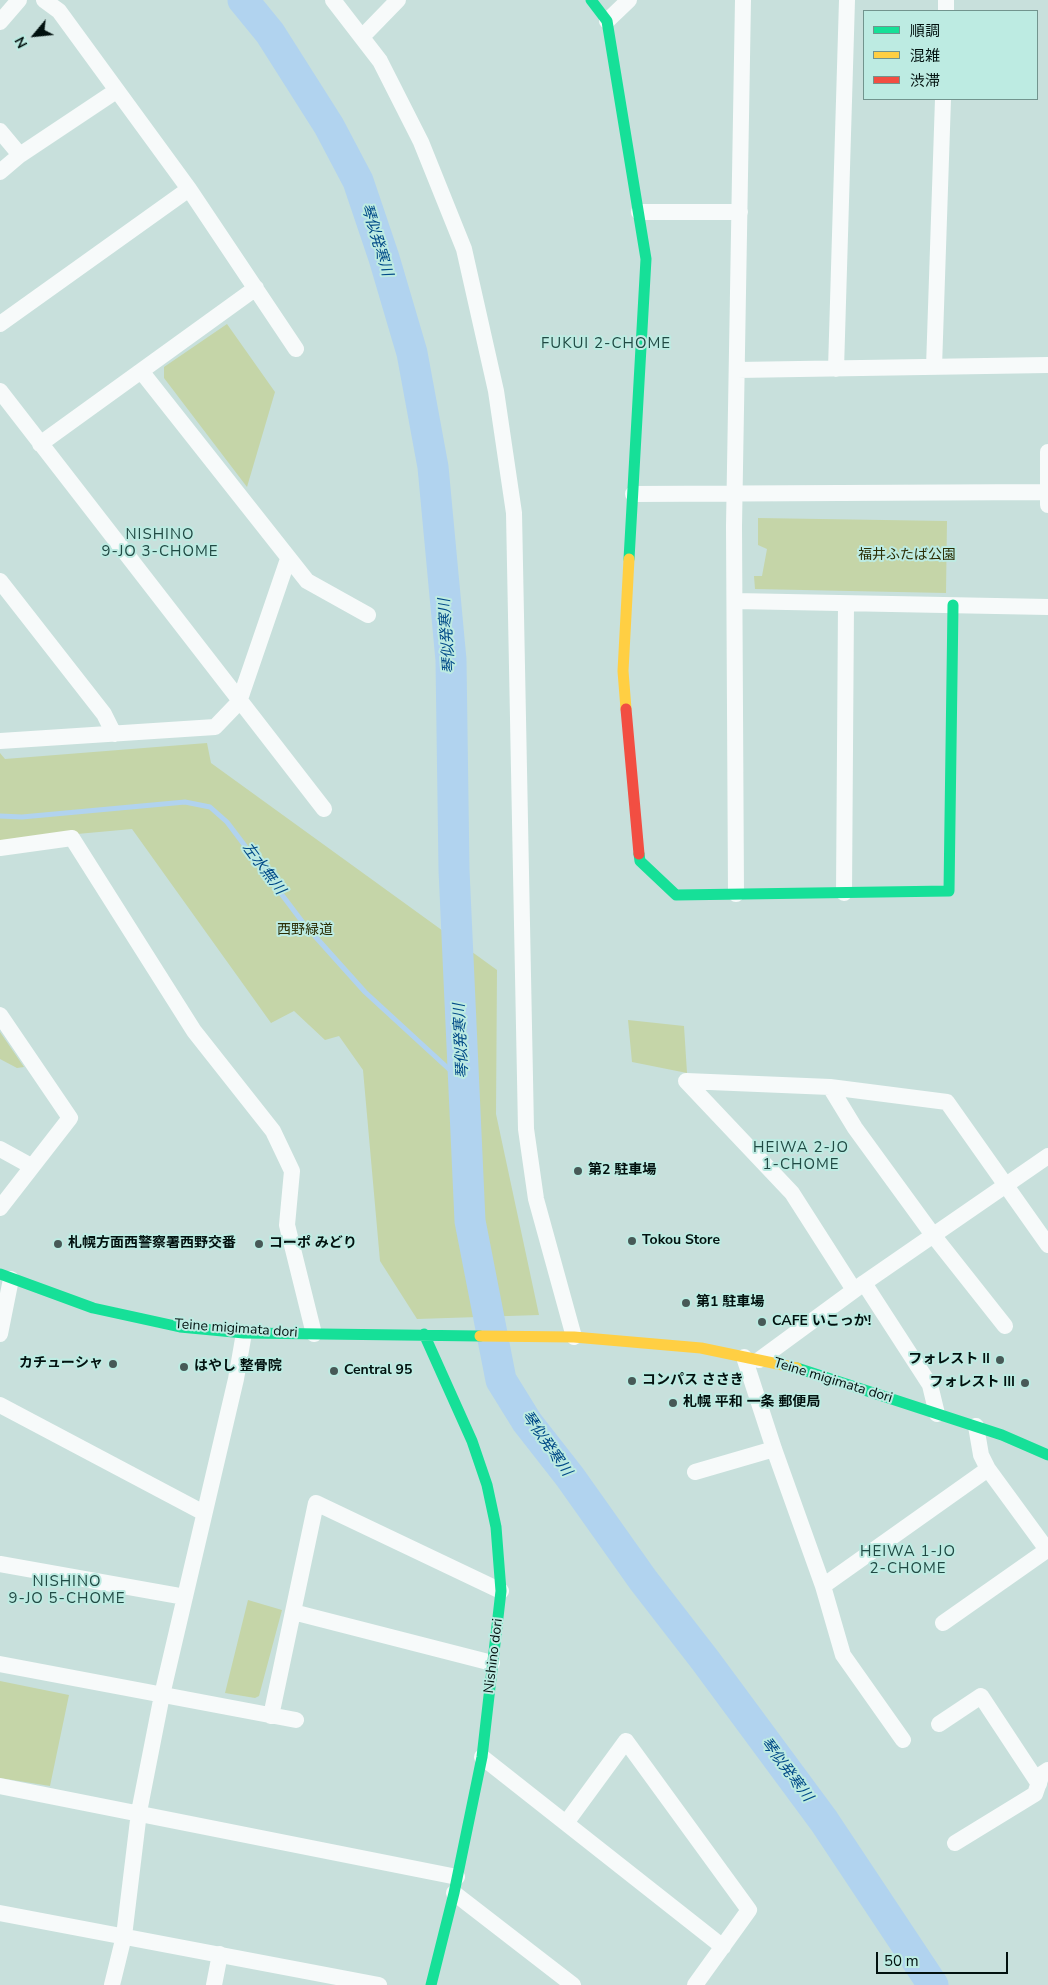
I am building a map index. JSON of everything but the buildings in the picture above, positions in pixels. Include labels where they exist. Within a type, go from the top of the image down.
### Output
[{"type":"street","points":[[0,22],[19,0]]},
{"type":"street","points":[[44,0],[58,12],[188,189],[296,348]]},
{"type":"street","points":[[333,0],[380,61],[403,104],[464,249],[496,391],[514,513],[526,1129],[536,1199],[574,1337]]},
{"type":"street","points":[[362,37],[398,0]]},
{"type":"street","points":[[590,0],[607,21],[646,259],[623,671],[640,861],[676,894],[949,892],[953,605]]},
{"type":"street","points":[[607,21],[629,0]]},
{"type":"street","points":[[736,894],[734,492],[743,0]]},
{"type":"street","points":[[836,369],[846,0]]},
{"type":"street","points":[[0,172],[20,155],[116,91]]},
{"type":"street","points":[[934,367],[943,100]]},
{"type":"street","points":[[0,131],[20,155]]},
{"type":"street","points":[[0,324],[188,189]]},
{"type":"street","points":[[639,212],[740,212]]},
{"type":"street","points":[[40,444],[256,288]]},
{"type":"street","points":[[737,370],[1048,365]]},
{"type":"street","points":[[141,371],[307,581],[368,615]]},
{"type":"street","points":[[0,391],[239,702],[324,809]]},
{"type":"street","points":[[633,494],[734,492],[1048,496],[1048,452]]},
{"type":"street","points":[[0,741],[215,728],[239,702],[288,559]]},
{"type":"street","points":[[0,581],[104,714],[114,734]]},
{"type":"street","points":[[735,601],[1048,607]]},
{"type":"street","points":[[844,893],[846,604]]},
{"type":"street","points":[[0,848],[72,838],[194,1031],[273,1131],[292,1171],[287,1224],[314,1334]]},
{"type":"street","points":[[0,1015],[70,1118],[0,1208]]},
{"type":"street","points":[[937,1414],[930,1385],[792,1193],[686,1081],[830,1087],[947,1102],[1048,1245]]},
{"type":"street","points":[[830,1087],[855,1128],[933,1235],[1005,1326]]},
{"type":"street","points":[[0,1149],[31,1166]]},
{"type":"street","points":[[904,1740],[843,1655],[823,1586],[774,1449],[752,1358],[1048,1156]]},
{"type":"street","points":[[0,1334],[6,1277]]},
{"type":"street","name":"Teine migimata dori","points":[[6,1277],[85,1306],[180,1327],[244,1333],[574,1337],[701,1348],[790,1366],[976,1426],[1048,1455]]},
{"type":"street","points":[[112,1985],[124,1936],[139,1812],[162,1695],[244,1333]]},
{"type":"street","name":"Nishino dori","points":[[424,1334],[472,1441],[487,1485],[496,1528],[501,1591],[482,1757],[455,1885],[431,1985]]},
{"type":"street","points":[[0,1405],[204,1513]]},
{"type":"street","points":[[943,1623],[1047,1551],[980,1455],[976,1426]]},
{"type":"street","points":[[695,1472],[774,1449]]},
{"type":"street","points":[[823,1586],[988,1469]]},
{"type":"street","points":[[271,1716],[316,1503],[501,1591]]},
{"type":"street","points":[[0,1564],[185,1597]]},
{"type":"street","points":[[293,1612],[492,1663]]},
{"type":"street","points":[[0,1664],[296,1720]]},
{"type":"street","points":[[939,1724],[981,1696],[1043,1777],[1035,1794],[955,1843]]},
{"type":"street","points":[[566,1823],[626,1741],[749,1910],[695,1985]]},
{"type":"street","points":[[482,1757],[723,1947]]},
{"type":"street","points":[[0,1786],[139,1812],[455,1885],[573,1985]]},
{"type":"street","points":[[0,1913],[220,1954],[304,1978],[379,1985]]},
{"type":"street","points":[[214,1985],[220,1954]]},
{"type":"green space","points":[[227,324],[275,392],[247,487],[164,378],[164,367]]},
{"type":"green space","name":"福井ふたば公園","points":[[758,518],[947,521],[946,593],[755,589],[754,576],[762,576],[767,549],[758,545]]},
{"type":"green space","name":"西野緑道","points":[[207,743],[211,763],[497,970],[496,1114],[539,1315],[417,1319],[380,1261],[363,1070],[339,1036],[325,1040],[294,1011],[271,1023],[132,829],[0,841],[0,753],[5,759]]},
{"type":"green space","points":[[628,1020],[684,1026],[687,1073],[632,1062]]},
{"type":"green space","points":[[0,1032],[24,1067],[17,1068],[0,1059]]},
{"type":"green space","points":[[248,1600],[282,1610],[259,1696],[255,1698],[225,1693]]},
{"type":"green space","points":[[0,1681],[69,1695],[50,1786],[0,1778]]},
{"type":"waterway","name":"琴似発寒川","points":[[243,0],[270,33],[329,126],[358,181],[384,258],[412,353],[433,467],[451,660],[454,870],[470,1221],[501,1380],[527,1422],[570,1477],[643,1580],[705,1660],[824,1821],[933,1985]]},
{"type":"waterway","name":"左水無川","points":[[0,816],[22,817],[185,802],[210,807],[227,822],[304,924],[365,992],[463,1082]]},
{"type":"traffic: fast","points":[[591,0],[607,21],[646,259],[629,559]]},
{"type":"traffic: fast","points":[[639,854],[640,861],[676,895],[949,891],[953,605]]},
{"type":"traffic: fast","points":[[0,1274],[93,1308],[180,1327],[244,1333],[480,1336]]},
{"type":"traffic: fast","points":[[424,1334],[472,1441],[487,1485],[496,1527],[501,1591],[482,1757],[454,1893],[431,1985]]},
{"type":"traffic: fast","points":[[797,1368],[1002,1435],[1048,1455]]},
{"type":"traffic: slow","points":[[626,709],[623,671],[629,559]]},
{"type":"traffic: slow","points":[[480,1336],[574,1337],[701,1348],[797,1368]]},
{"type":"traffic: jam","points":[[626,709],[639,854]]},
{"type":"place","name":"第2 駐車場","points":[[578,1171]]},
{"type":"place","name":"Tokou Store","points":[[632,1241]]},
{"type":"place","name":"札幌方面西警察署西野交番","points":[[58,1244]]},
{"type":"place","name":"コーポ みどり","points":[[259,1244]]},
{"type":"place","name":"第1 駐車場","points":[[686,1303]]},
{"type":"place","name":"CAFE いこっか!","points":[[762,1322]]},
{"type":"place","name":"フォレスト II","points":[[1000,1360]]},
{"type":"place","name":"カチューシャ","points":[[113,1364]]},
{"type":"place","name":"はやし 整骨院","points":[[184,1367]]},
{"type":"place","name":"Central 95","points":[[334,1371]]},
{"type":"place","name":"コンパス ささき","points":[[632,1381]]},
{"type":"place","name":"フォレスト III","points":[[1025,1383]]},
{"type":"place","name":"札幌 平和 一条 郵便局","points":[[673,1403]]},
{"type":"district","name":"FUKUI 2-CHOME","points":[[606,344]]},
{"type":"district","name":"NISHINO 9-JO 3-CHOME","points":[[160,544]]},
{"type":"district","name":"HEIWA 2-JO 1-CHOME","points":[[801,1156]]},
{"type":"district","name":"HEIWA 1-JO 2-CHOME","points":[[908,1560]]},
{"type":"district","name":"NISHINO 9-JO 5-CHOME","points":[[67,1590]]}]
